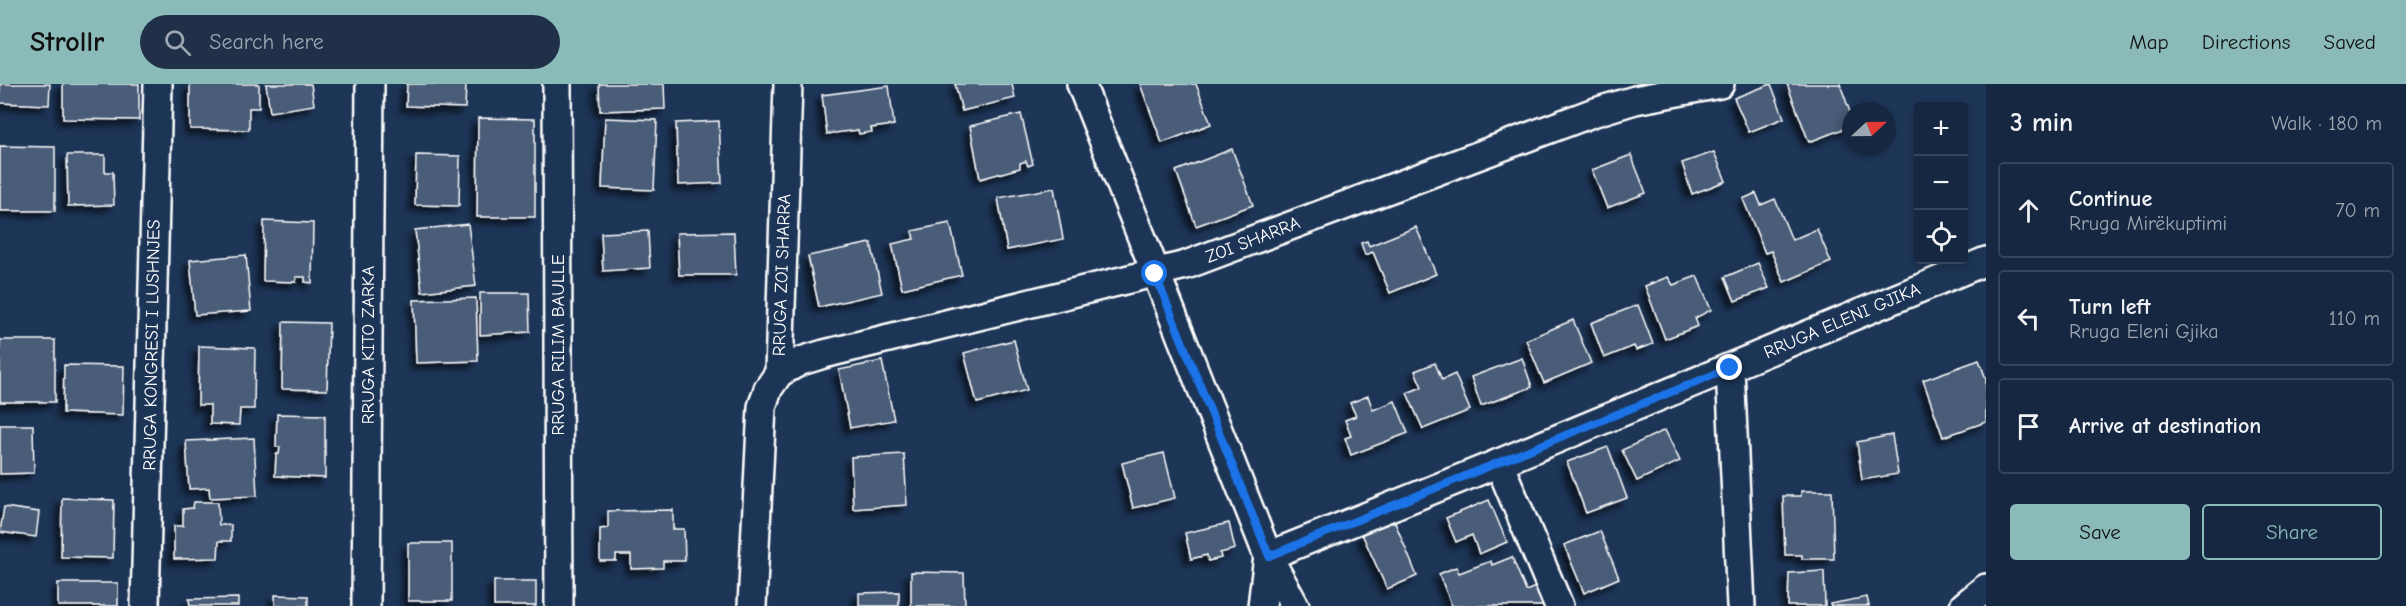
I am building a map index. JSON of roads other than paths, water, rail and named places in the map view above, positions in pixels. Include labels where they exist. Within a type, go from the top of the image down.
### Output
[{"type":"street","name":"RRUGA KONGRESI I LUSHNJES","points":[[145,606],[158,84]]},
{"type":"street","name":"RRUGA KITO ZARKA","points":[[366,606],[370,84]]},
{"type":"street","name":"RRUGA RILIM BAULLE","points":[[557,84],[559,606]]},
{"type":"street","name":"RRUGA ZOI SHARRA","points":[[752,606],[762,407],[768,389],[779,373],[788,84]]},
{"type":"street","points":[[1080,84],[1269,556],[1295,606]]},
{"type":"street","name":"ZOI SHARRA","points":[[779,373],[801,361],[825,354],[1186,265],[1592,113],[1635,100],[1720,84]]},
{"type":"street","name":"RRUGA ELENI GJIKA","points":[[1269,556],[1986,261]]},
{"type":"street","points":[[1730,368],[1741,606]]},
{"type":"street","points":[[1499,463],[1559,606]]},
{"type":"street","points":[[1262,606],[1269,556]]},
{"type":"street","points":[[1964,606],[1986,588]]}]
